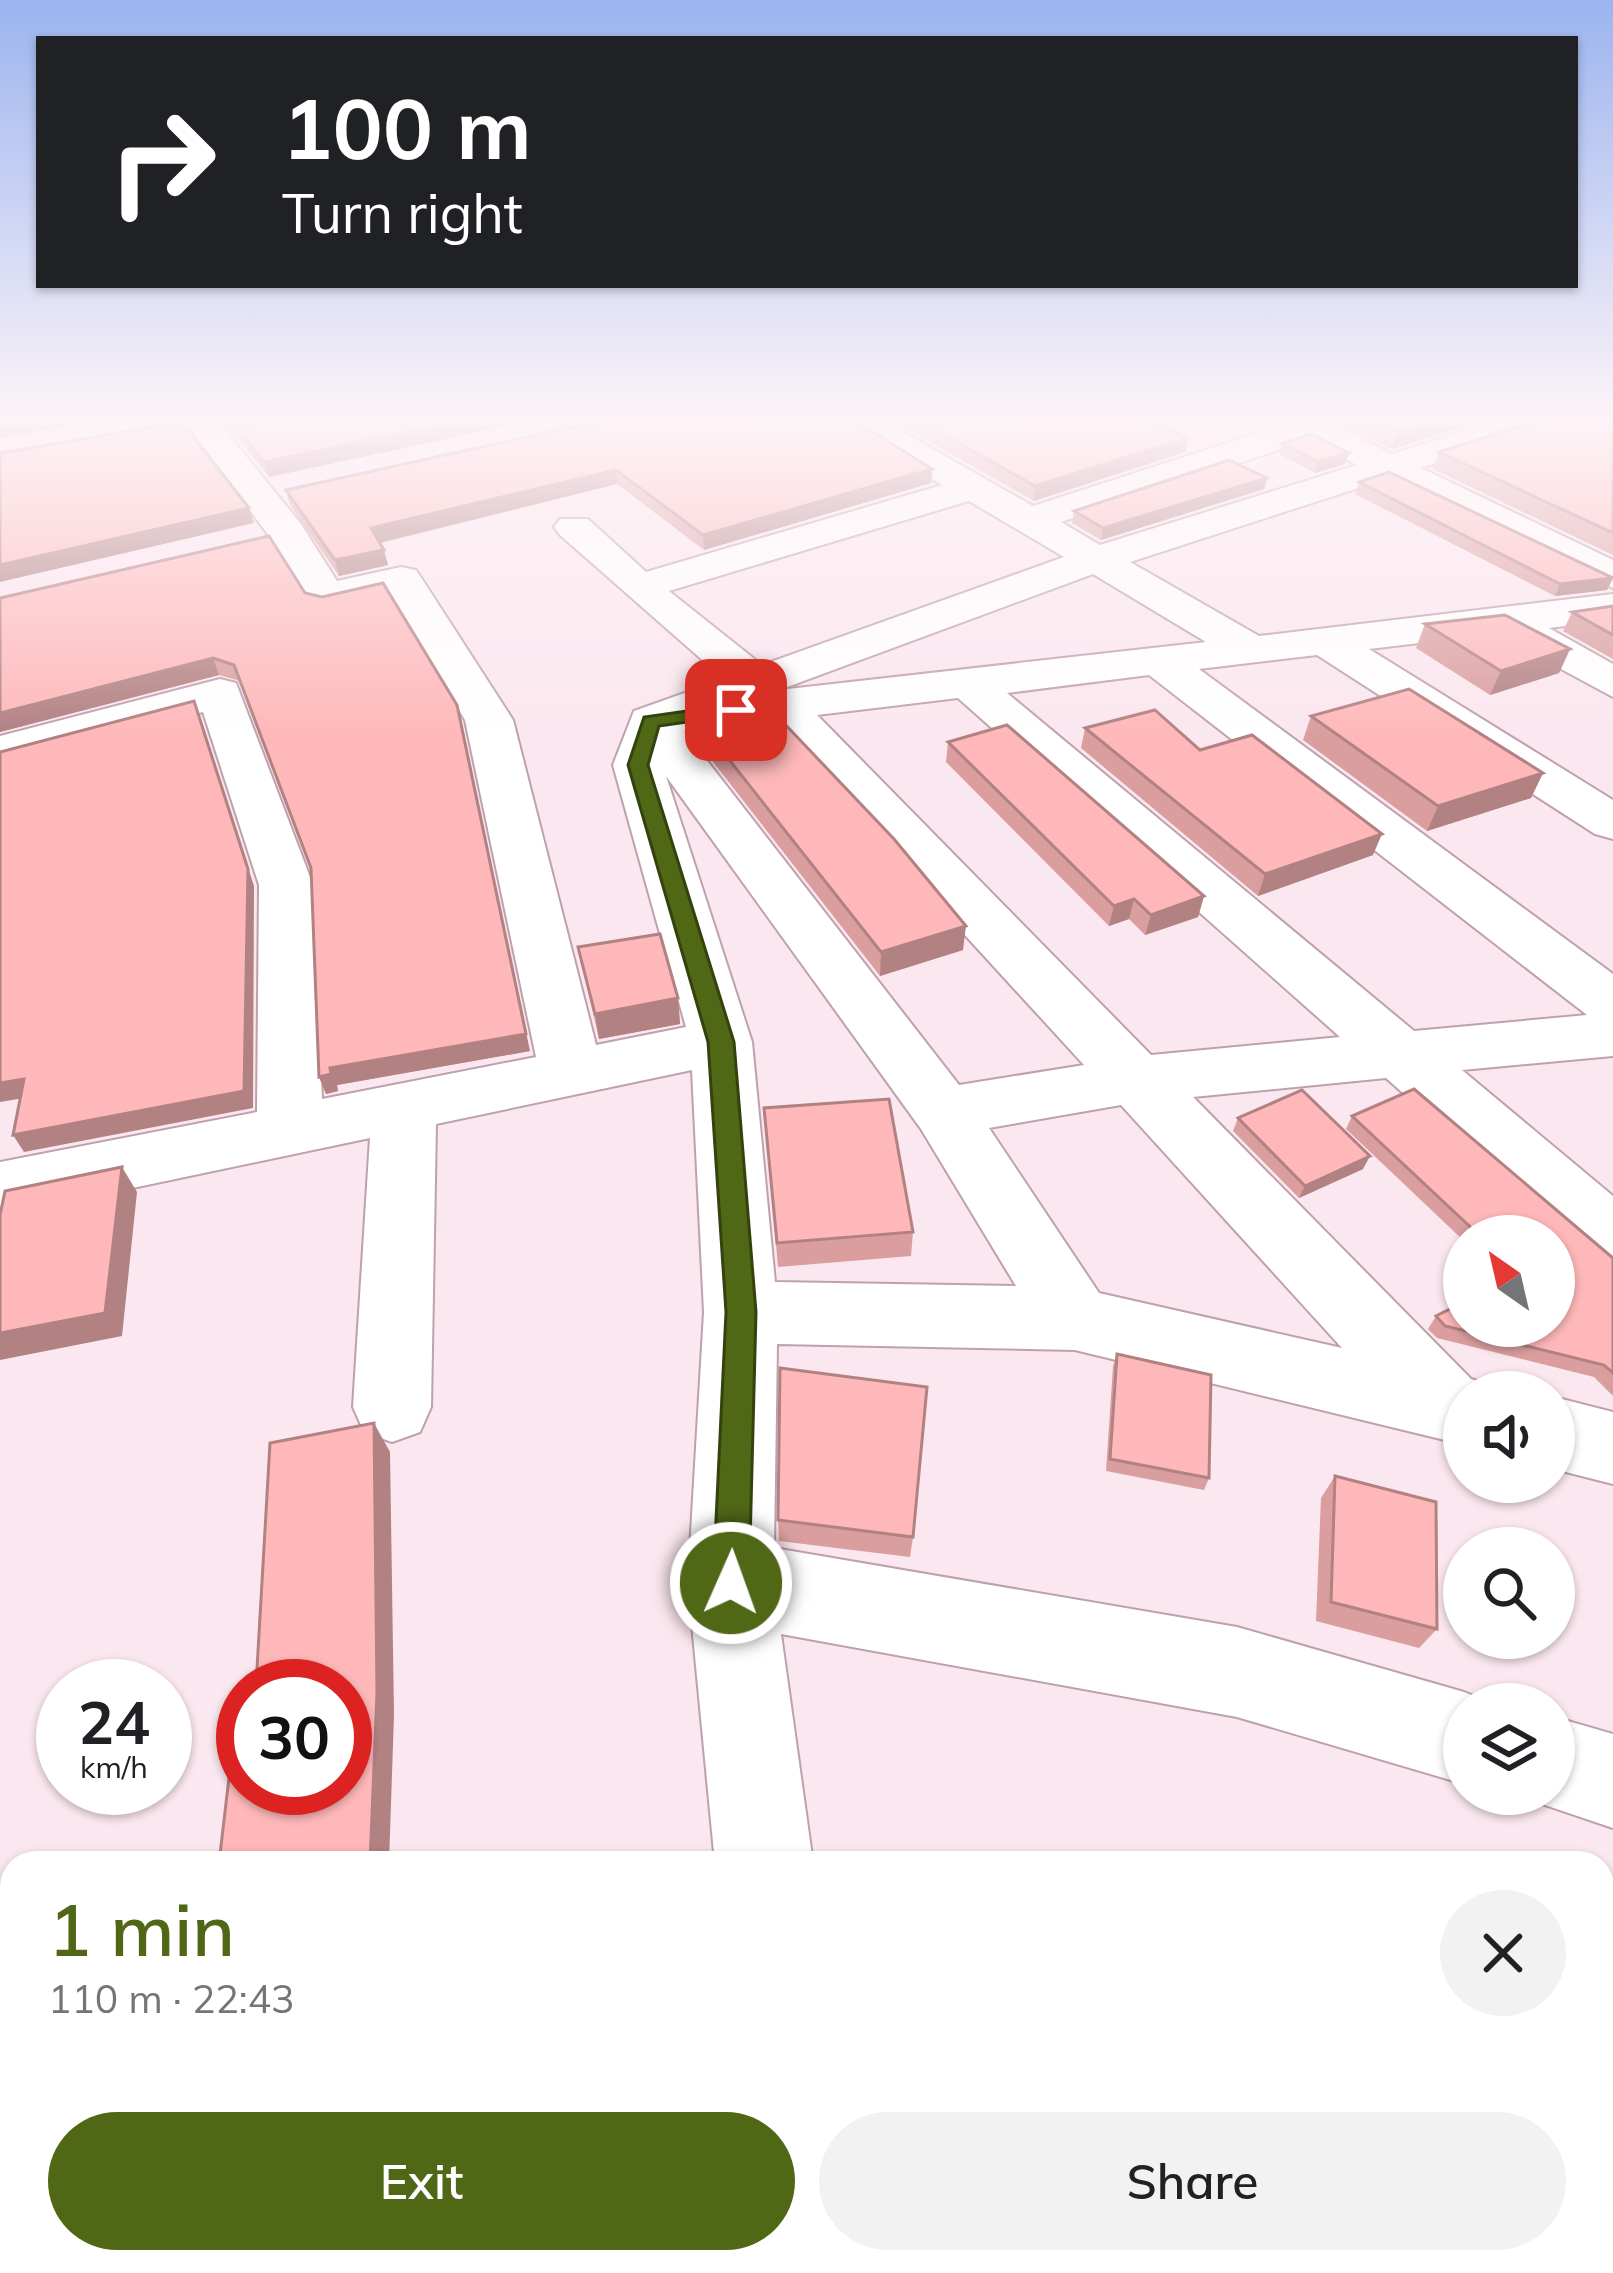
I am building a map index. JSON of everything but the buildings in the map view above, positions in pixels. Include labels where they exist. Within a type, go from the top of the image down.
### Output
[{"type":"street","points":[[263,524],[326,596],[401,579],[489,720],[571,1071]]},
{"type":"street","points":[[638,586],[850,524]]},
{"type":"street","points":[[1032,524],[1247,646]]},
{"type":"street","points":[[651,722],[766,692],[1094,560],[1205,524]]},
{"type":"street","points":[[1507,524],[1613,577]]},
{"type":"street","points":[[574,527],[766,692],[1443,1395]]},
{"type":"street","points":[[766,692],[970,685],[1247,646],[1613,607]]},
{"type":"street","points":[[1502,619],[1613,683]]},
{"type":"street","points":[[1322,639],[1613,823]]},
{"type":"street","points":[[1154,658],[1613,1004]]},
{"type":"street","points":[[970,685],[1613,1237]]},
{"type":"street","points":[[0,751],[220,693],[286,885],[290,1126]]},
{"type":"street","points":[[651,722],[638,765],[721,1042],[741,1312],[731,1583],[763,1851]]},
{"type":"street","points":[[651,722],[944,1112],[1075,1318]]},
{"type":"street","points":[[944,1112],[1138,1079],[1613,1034]]},
{"type":"street","points":[[0,1189],[290,1126],[721,1042]]},
{"type":"street","points":[[392,1407],[404,1106]]},
{"type":"street","points":[[741,1312],[1075,1318],[1443,1404]]},
{"type":"street","points":[[1575,1438],[1613,1448]]},
{"type":"street","points":[[731,1583],[1237,1672],[1443,1732]]},
{"type":"street","points":[[1575,1770],[1613,1781]]},
{"type":"route","points":[[731,1583],[741,1312],[721,1042],[638,765],[651,722],[736,710]]}]
